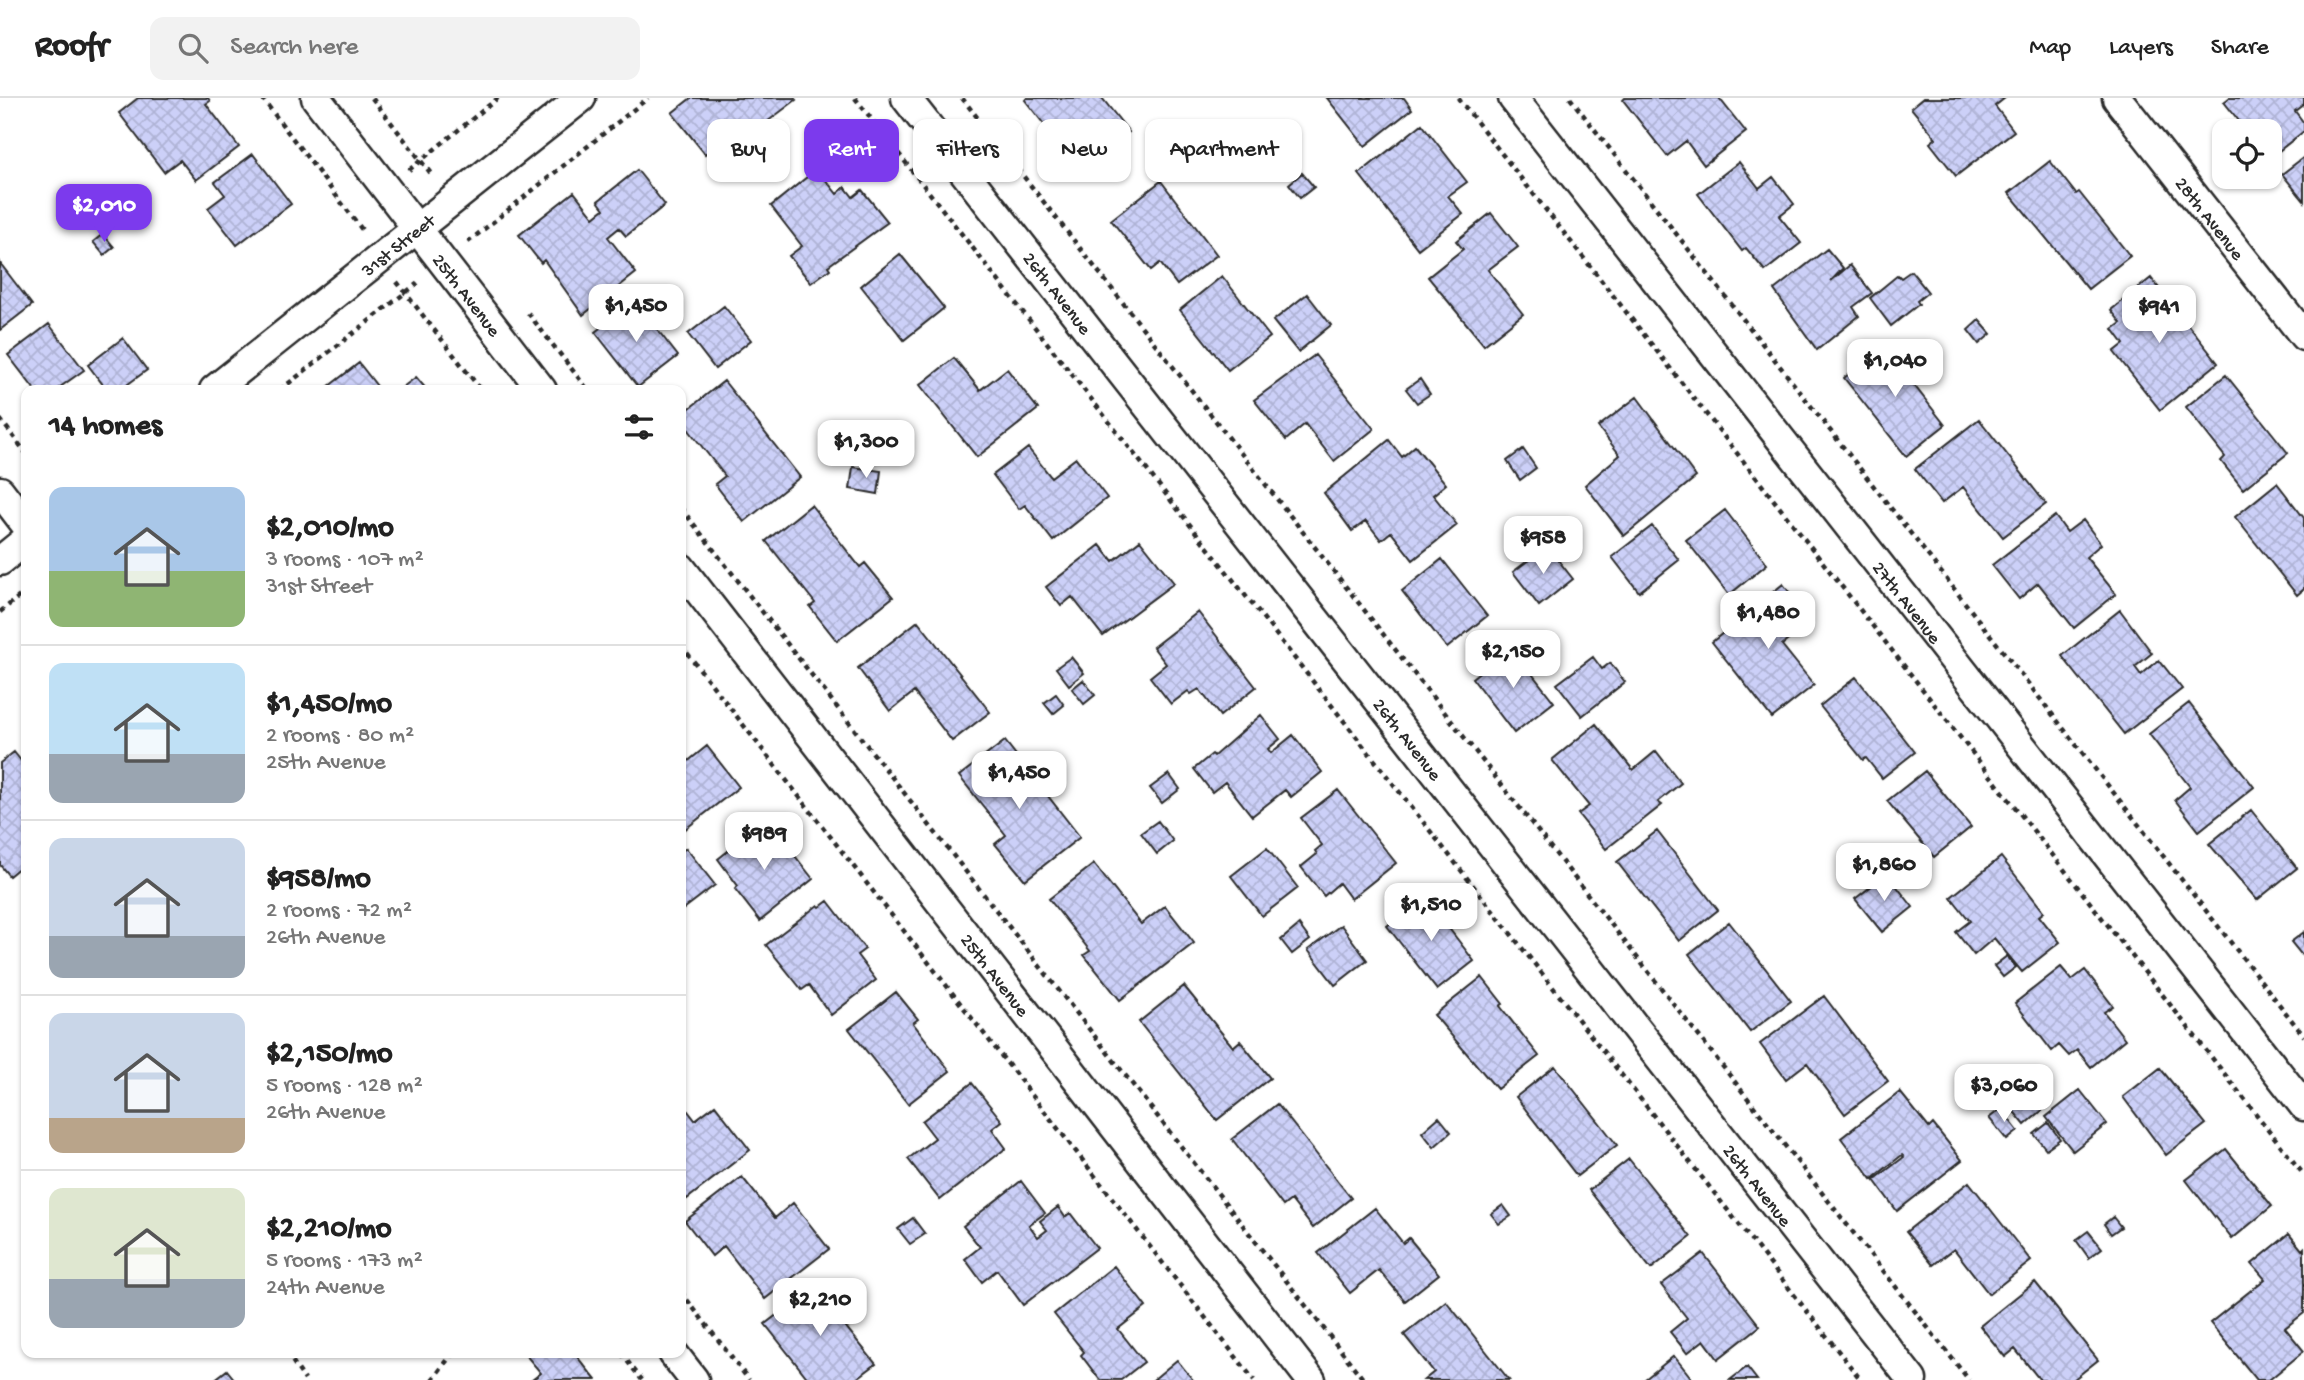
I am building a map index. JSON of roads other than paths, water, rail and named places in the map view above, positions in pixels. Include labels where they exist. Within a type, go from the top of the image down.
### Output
[{"type":"street","name":"25th Avenue","points":[[316,98],[538,385]]},
{"type":"street","name":"31st Street","points":[[220,385],[581,98]]},
{"type":"street","name":"26th Avenue","points":[[906,98],[1912,1380]]},
{"type":"street","name":"27th Avenue","points":[[1513,98],[2304,1106]]},
{"type":"street","name":"28th Avenue","points":[[2117,98],[2304,337]]},
{"type":"street","points":[[0,491],[21,518]]},
{"type":"street","points":[[0,561],[21,544]]},
{"type":"street","name":"25th Avenue","points":[[686,574],[1311,1380]]},
{"type":"street","points":[[677,1358],[694,1380]]}]
